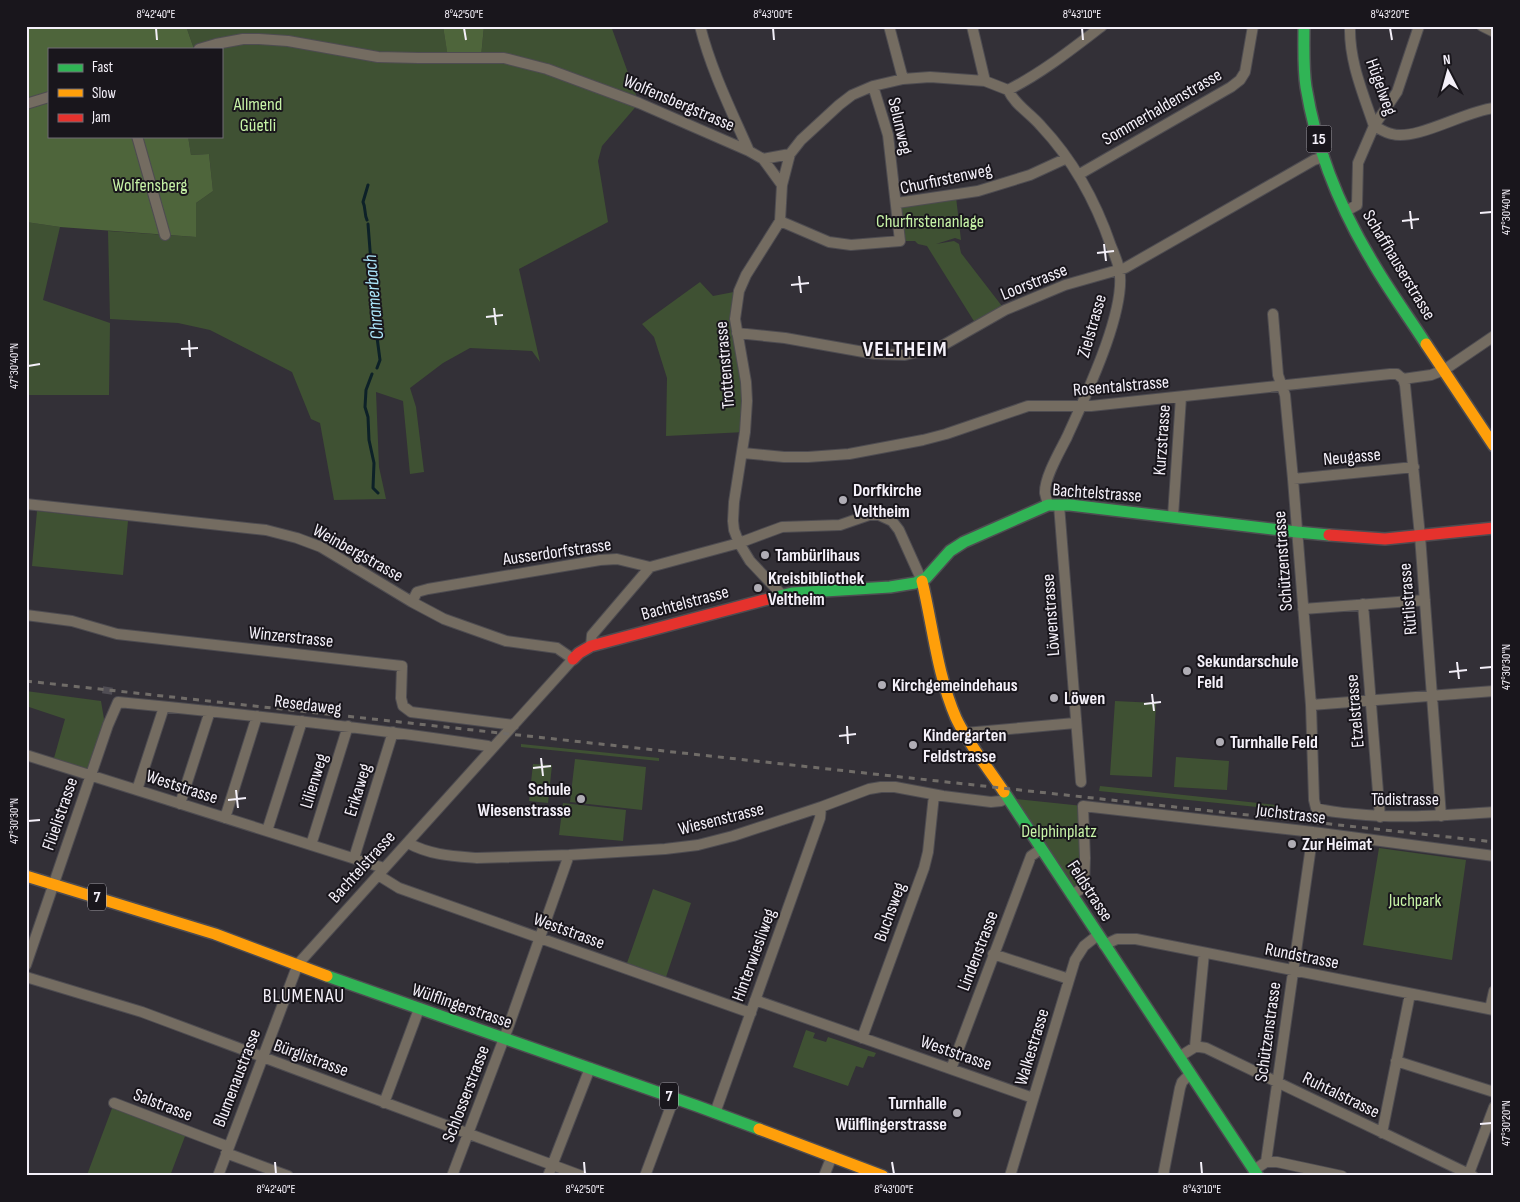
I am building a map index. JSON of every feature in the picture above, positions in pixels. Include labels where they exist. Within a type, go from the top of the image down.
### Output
[{"type":"street","points":[[700,26],[715,74],[749,151]]},
{"type":"street","points":[[889,26],[902,79]]},
{"type":"street","points":[[972,26],[985,81]]},
{"type":"street","points":[[782,185],[763,159],[790,154],[801,140],[852,95],[873,86],[902,79],[930,77],[985,81],[1008,90],[1069,52],[1102,26]]},
{"type":"street","name":"Sommerhaldenstrasse","points":[[1078,175],[1240,80],[1245,72],[1253,26]]},
{"type":"street","name":"Schaffhauserstrasse","points":[[1304,26],[1303,52],[1307,91],[1324,157],[1346,211],[1372,262],[1494,446]]},
{"type":"street","name":"Hügelweg","points":[[1350,26],[1350,41],[1355,67],[1374,126],[1391,134],[1402,136],[1416,134],[1477,111],[1494,108]]},
{"type":"street","points":[[1346,211],[1357,205],[1358,163],[1374,126],[1397,92],[1419,26]]},
{"type":"street","points":[[1482,26],[1494,32]]},
{"type":"street","name":"Wolfensbergstrasse","points":[[202,48],[243,39],[259,39],[288,41],[378,57],[504,58],[547,68],[639,103],[749,151],[763,159]]},
{"type":"street","name":"Selunweg","points":[[873,86],[888,134],[897,203]]},
{"type":"street","name":"Zielstrasse","points":[[1008,90],[1012,99],[1041,126],[1078,175],[1094,205],[1119,269],[1119,287],[1115,311],[1105,347],[1081,406],[1048,478],[1045,492],[1053,505]]},
{"type":"street","points":[[26,104],[48,97]]},
{"type":"street","points":[[138,138],[165,235]]},
{"type":"street","name":"Trottenstrasse","points":[[783,596],[758,571],[739,543],[734,530],[734,502],[743,452],[747,409],[746,382],[735,319],[739,291],[746,275],[780,221],[782,185],[790,154]]},
{"type":"street","name":"Loorstrasse","points":[[737,333],[785,338],[876,354],[905,355],[940,347],[1005,310],[1065,286],[1125,268],[1314,160],[1324,157]]},
{"type":"street","name":"Churfirstenweg","points":[[780,221],[829,242],[851,245],[900,241],[897,203],[978,191],[1030,175],[1067,158]]},
{"type":"street","name":"Schützenstrasse","points":[[1273,314],[1278,375],[1284,395],[1293,479],[1311,705],[1314,800],[1316,808]]},
{"type":"street","name":"Rosentalstrasse","points":[[743,452],[792,457],[849,454],[946,434],[1028,406],[1081,406],[1390,374],[1397,374],[1403,379],[1431,375],[1444,370],[1494,336]]},
{"type":"street","name":"Rütlistrasse","points":[[1403,379],[1420,536],[1440,816]]},
{"type":"street","name":"Kurzstrasse","points":[[1173,516],[1181,397]]},
{"type":"street","name":"Neugasse","points":[[1293,479],[1414,468]]},
{"type":"street","name":"Weinbergstrasse","points":[[26,504],[266,530],[297,538],[321,547],[444,619],[506,641],[557,648],[573,659]]},
{"type":"street","name":"Bachtelstrasse","points":[[298,964],[573,659],[591,646],[783,596],[812,591],[890,587],[922,581],[950,550],[964,542],[1053,505],[1070,505],[1173,516],[1297,532],[1384,539],[1494,528]]},
{"type":"street","name":"Löwenstrasse","points":[[1053,505],[1081,782]]},
{"type":"street","name":"Ausserdorfstrasse","points":[[412,602],[417,592],[428,589],[600,560],[617,559],[650,567],[739,543],[782,527],[840,525],[869,514],[879,515],[892,521],[899,530],[922,581]]},
{"type":"street","points":[[591,646],[592,635],[650,567]]},
{"type":"street","name":"Feldstrasse","points":[[922,581],[935,649],[950,707],[1007,798],[1256,1173]]},
{"type":"street","points":[[1303,609],[1425,600]]},
{"type":"street","name":"Etzelstrasse","points":[[1363,604],[1380,817]]},
{"type":"street","name":"Winzerstrasse","points":[[26,615],[72,621],[117,634],[402,666],[401,698],[404,706],[411,712],[514,725]]},
{"type":"street","points":[[1311,705],[1494,691]]},
{"type":"street","name":"Resedaweg","points":[[118,702],[348,726],[492,748]]},
{"type":"street","name":"Flüelistrasse","points":[[26,965],[51,897],[108,725],[118,702]]},
{"type":"street","points":[[137,790],[164,707]]},
{"type":"street","points":[[180,804],[210,711]]},
{"type":"street","points":[[225,818],[256,716]]},
{"type":"street","points":[[267,831],[302,721]]},
{"type":"street","points":[[965,733],[1075,723]]},
{"type":"street","name":"Lilienweg","points":[[311,845],[348,726]]},
{"type":"street","name":"Erikaweg","points":[[354,858],[393,732]]},
{"type":"street","name":"Weststrasse","points":[[26,755],[354,858],[381,872],[399,888],[751,1013]]},
{"type":"street","name":"Wiesenstrasse","points":[[408,843],[426,852],[477,858],[665,849],[698,846],[733,836],[869,789],[881,787],[895,787],[934,795],[991,802],[1007,798]]},
{"type":"street","name":"Buchsweg","points":[[862,1038],[924,868],[928,852],[934,795]]},
{"type":"street","name":"Juchstrasse","points":[[1072,895],[1084,887],[1083,806],[1312,832],[1494,856]]},
{"type":"street","name":"Hinterwiesliweg","points":[[715,1113],[820,818],[821,807]]},
{"type":"street","name":"Tödistrasse","points":[[1316,808],[1380,817],[1440,816],[1494,812]]},
{"type":"street","name":"Schützenstrasse","points":[[1266,1162],[1312,832]]},
{"type":"street","name":"Lindenstrasse","points":[[951,1069],[1031,856],[1041,849]]},
{"type":"street","name":"Schlosserstrasse","points":[[452,1176],[504,1039],[569,854]]},
{"type":"street","name":"Wülflingerstrasse","points":[[26,876],[199,929],[357,987],[674,1098],[883,1176]]},
{"type":"street","name":"Rundstrasse","points":[[1101,940],[1130,938],[1492,1010]]},
{"type":"street","name":"Walkestrasse","points":[[1010,1176],[1069,979],[1079,952],[1087,942],[1101,940]]},
{"type":"street","points":[[1179,1057],[1195,1047],[1204,953]]},
{"type":"street","points":[[993,954],[1069,979]]},
{"type":"street","name":"Blumenaustrasse","points":[[218,1176],[298,964]]},
{"type":"street","name":"Bürglistrasse","points":[[26,977],[142,1012],[582,1176]]},
{"type":"street","points":[[1492,1010],[1494,991]]},
{"type":"street","points":[[1382,1133],[1410,994]]},
{"type":"street","name":"Weststrasse","points":[[755,1000],[1034,1098]]},
{"type":"street","points":[[384,1103],[419,1009]]},
{"type":"street","name":"Ruhtalstrasse","points":[[1195,1047],[1206,1048],[1468,1175]]},
{"type":"street","points":[[1396,1061],[1494,1092]]},
{"type":"street","points":[[548,1176],[590,1068]]},
{"type":"street","points":[[1163,1176],[1180,1088],[1182,1082],[1190,1074]]},
{"type":"street","points":[[645,1176],[674,1098]]},
{"type":"street","name":"Salstrasse","points":[[114,1103],[288,1176]]},
{"type":"street","points":[[1468,1175],[1494,1107]]},
{"type":"street","points":[[824,1176],[832,1156]]},
{"type":"street","points":[[1256,1173],[1266,1162],[1277,1162],[1342,1176]]},
{"type":"green space","name":"Wolfensberg","points":[[26,26],[186,26],[194,48],[48,48],[48,138],[188,138],[191,155],[209,154],[213,191],[196,203],[196,237],[60,227],[26,222]]},
{"type":"green space","name":"Allmend Güetli","points":[[186,26],[443,26],[448,57],[481,57],[484,26],[611,26],[639,103],[602,146],[598,161],[608,222],[519,269],[540,362],[532,351],[470,348],[443,363],[410,388],[416,407],[424,472],[410,474],[403,401],[376,392],[379,467],[386,499],[334,500],[320,423],[311,419],[292,372],[210,330],[178,323],[110,319],[108,231],[196,237],[196,203],[213,191],[209,154],[191,155],[188,138],[222,138],[222,48],[194,48]]},
{"type":"green space","points":[[443,26],[484,26],[481,57],[448,58]]},
{"type":"green space","name":"Churfirstenanlage","points":[[956,197],[961,240],[955,238],[936,244],[954,241],[959,244],[961,253],[1005,310],[977,326],[927,246],[918,244],[915,241],[900,241],[897,203]]},
{"type":"green space","points":[[26,222],[60,227],[43,300],[110,323],[109,395],[26,395]]},
{"type":"green space","points":[[700,282],[713,296],[739,291],[737,333],[745,432],[666,436],[667,378],[654,337],[642,324]]},
{"type":"green space","points":[[37,511],[128,521],[123,575],[32,566]]},
{"type":"green space","points":[[26,691],[101,701],[105,725],[91,767],[86,769],[54,758],[65,719],[26,706]]},
{"type":"green space","points":[[1115,701],[1156,703],[1152,777],[1110,775]]},
{"type":"green space","points":[[521,744],[659,758],[659,761],[521,747]]},
{"type":"green space","points":[[1176,757],[1229,761],[1227,790],[1174,787]]},
{"type":"green space","points":[[575,759],[646,767],[642,810],[570,802]]},
{"type":"green space","points":[[533,764],[552,765],[548,803],[529,801]]},
{"type":"green space","points":[[1100,786],[1276,805],[1276,809],[1099,791]]},
{"type":"green space","name":"Delphinplatz","points":[[1007,798],[1083,806],[1084,887],[1072,895]]},
{"type":"green space","points":[[563,803],[626,810],[623,841],[559,835]]},
{"type":"green space","name":"Juchpark","points":[[1379,848],[1466,860],[1452,960],[1363,945]]},
{"type":"green space","points":[[653,889],[691,903],[666,977],[627,963]]},
{"type":"green space","points":[[806,1030],[815,1033],[813,1038],[826,1042],[828,1037],[876,1053],[874,1057],[868,1056],[863,1068],[856,1066],[848,1086],[793,1067]]},
{"type":"green space","points":[[114,1103],[187,1131],[170,1176],[87,1175]]},
{"type":"waterway","name":"Chramerbach","points":[[367,220],[363,202],[368,185]]},
{"type":"waterway","name":"Chramerbach","points":[[368,224],[373,307],[380,360],[377,368]]},
{"type":"waterway","name":"Chramerbach","points":[[372,374],[366,390],[365,407],[374,463],[373,488],[378,493]]},
{"type":"tunnel","points":[[107,694],[108,687]]},
{"type":"railway","points":[[26,681],[1494,842]]},
{"type":"traffic: fast","points":[[1304,26],[1304,64],[1310,110],[1331,177],[1360,241],[1426,344]]},
{"type":"traffic: fast","points":[[768,599],[792,593],[890,587],[915,583],[926,578],[950,551],[964,542],[1048,505],[1070,505],[1329,535]]},
{"type":"traffic: fast","points":[[1004,792],[1258,1176]]},
{"type":"traffic: fast","points":[[327,976],[759,1129]]},
{"type":"traffic: slow","points":[[1426,344],[1494,446]]},
{"type":"traffic: slow","points":[[922,581],[944,684],[956,718],[1004,792]]},
{"type":"traffic: slow","points":[[26,876],[215,934],[327,976]]},
{"type":"traffic: slow","points":[[759,1129],[883,1176]]},
{"type":"traffic: jam","points":[[1329,535],[1385,539],[1494,528]]},
{"type":"traffic: jam","points":[[573,659],[591,646],[768,599]]},
{"type":"place","name":"Dorfkirche Veltheim","points":[[843,500]]},
{"type":"place","name":"Tambürlihaus","points":[[765,555]]},
{"type":"place","name":"Kreisbibliothek Veltheim","points":[[758,588]]},
{"type":"place","name":"Sekundarschule Feld","points":[[1187,671]]},
{"type":"place","name":"Kirchgemeindehaus","points":[[882,685]]},
{"type":"place","name":"Löwen","points":[[1054,698]]},
{"type":"place","name":"Turnhalle Feld","points":[[1220,742]]},
{"type":"place","name":"Kindergarten Feldstrasse","points":[[913,745]]},
{"type":"place","name":"Schule Wiesenstrasse","points":[[581,799]]},
{"type":"place","name":"Zur Heimat","points":[[1292,844]]},
{"type":"place","name":"Turnhalle Wülflingerstrasse","points":[[957,1113]]},
{"type":"district","name":"VELTHEIM","points":[[905,349]]},
{"type":"district","name":"BLUMENAU","points":[[304,996]]}]
